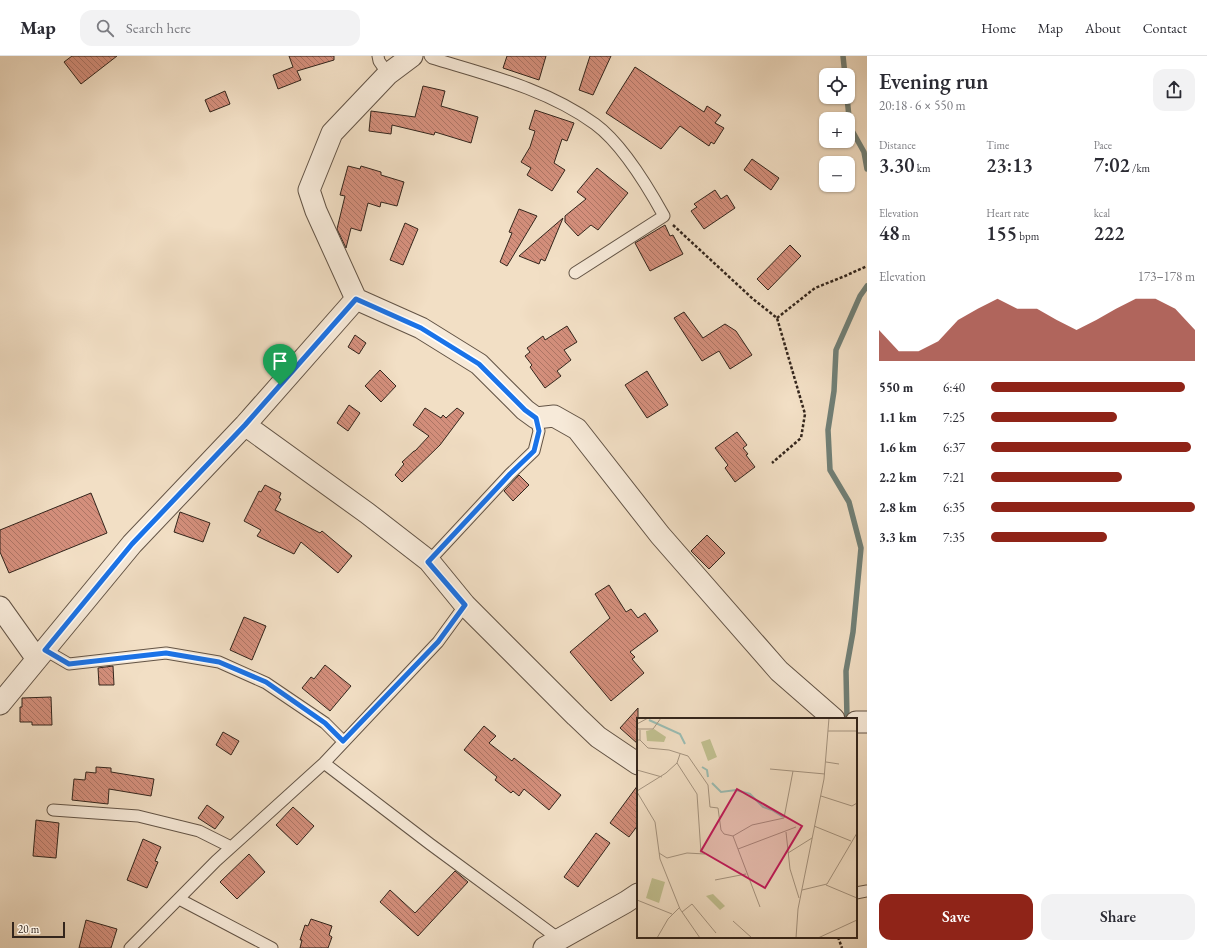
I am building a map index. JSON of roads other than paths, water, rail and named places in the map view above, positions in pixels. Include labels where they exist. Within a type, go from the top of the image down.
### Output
[{"type":"street","points":[[412,56],[388,74],[332,133],[309,190],[316,211],[356,299],[421,328],[479,364],[525,410],[536,418],[554,416],[577,429],[660,535],[779,671],[833,718]]},
{"type":"street","points":[[0,704],[132,544],[245,425],[356,299]]},
{"type":"street","points":[[245,425],[367,513],[428,562],[465,605],[598,737],[637,763]]},
{"type":"street","points":[[0,607],[41,654]]},
{"type":"street","points":[[551,944],[637,895]]},
{"type":"lane","points":[[378,56],[379,61],[388,74]]},
{"type":"lane","points":[[430,56],[432,58],[517,84],[563,104],[596,124],[617,144],[652,195],[664,216],[575,273]]},
{"type":"lane","points":[[428,562],[510,474],[534,451],[539,431],[536,418]]},
{"type":"lane","points":[[130,948],[231,847],[324,763],[343,741],[438,642],[465,605]]},
{"type":"lane","points":[[41,654],[69,664],[166,653],[219,662],[266,682],[325,723],[343,741]]},
{"type":"lane","points":[[324,763],[430,844],[551,944]]},
{"type":"lane","points":[[53,810],[138,816],[199,831],[231,847]]},
{"type":"lane","points":[[857,893],[867,891]]},
{"type":"lane","points":[[179,899],[272,948]]},
{"type":"waterway","points":[[843,56],[844,68]]},
{"type":"waterway","points":[[848,104],[850,127],[864,152],[867,169]]},
{"type":"waterway","points":[[847,718],[846,671],[853,632],[861,548],[849,502],[830,470],[828,430],[834,391],[836,350],[860,296],[867,286]]}]
